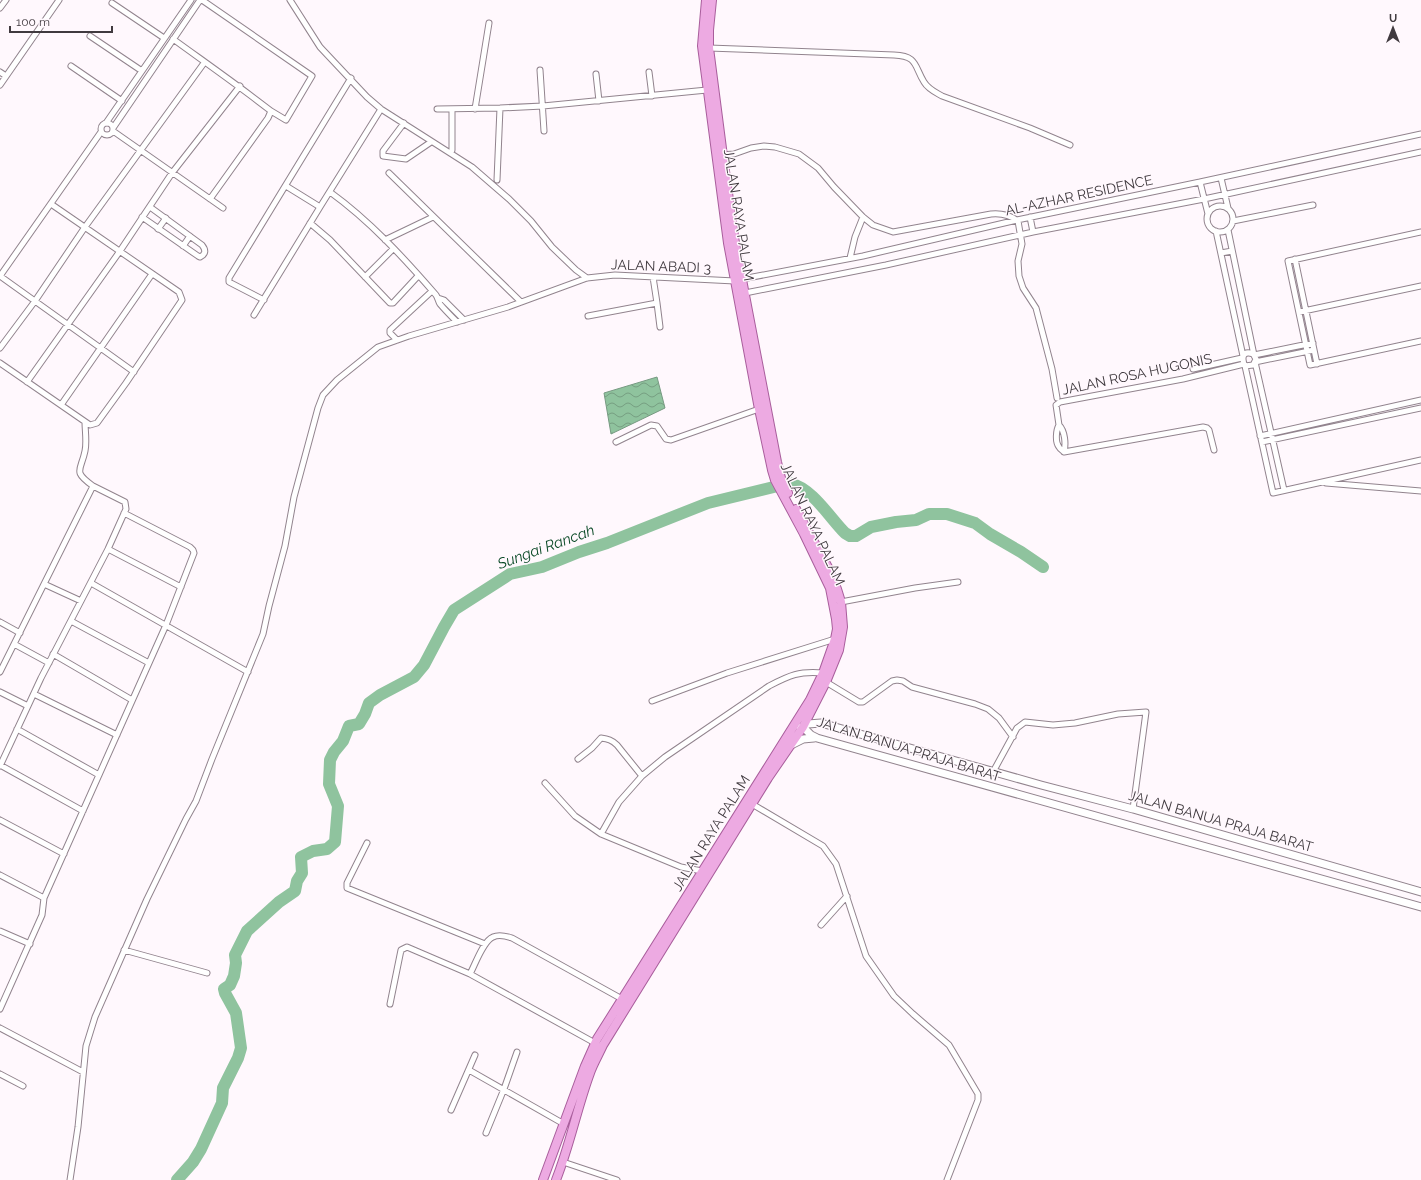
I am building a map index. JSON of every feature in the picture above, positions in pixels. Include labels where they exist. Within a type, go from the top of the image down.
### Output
[{"type":"main road","name":"JALAN RAYA PALAM","points":[[706,0],[702,46],[707,90],[720,155]]},
{"type":"main road","name":"JALAN RAYA PALAM","points":[[712,0],[710,48],[728,243],[738,280],[751,347],[777,462],[780,485]]},
{"type":"main road","name":"JALAN RAYA PALAM","points":[[556,1180],[563,1162],[590,1072],[603,1045],[640,984],[650,963],[702,871],[788,736],[808,710],[826,682],[842,642],[843,628],[841,602],[830,571],[772,470],[759,410],[745,294],[738,280]]},
{"type":"main road","name":"JALAN RAYA PALAM","points":[[543,1180],[595,1043],[622,999],[650,963],[802,727],[823,673],[837,629],[830,588],[786,495]]},
{"type":"street","points":[[0,8],[6,0]]},
{"type":"street","points":[[134,372],[0,276],[101,132],[101,126],[106,123],[122,101],[191,0]]},
{"type":"street","points":[[101,132],[103,135],[107,136],[111,134],[140,88],[173,39],[201,0],[312,76],[286,120],[271,111],[240,86],[204,63],[173,39]]},
{"type":"street","points":[[290,0],[320,47],[351,78],[367,97],[381,109],[472,167],[531,221],[552,247],[576,270],[587,278]]},
{"type":"street","points":[[0,85],[56,1]]},
{"type":"street","points":[[112,3],[164,38]]},
{"type":"street","points":[[475,109],[489,23]]},
{"type":"street","points":[[90,36],[142,71]]},
{"type":"street","points":[[710,48],[894,54],[907,56],[914,62],[924,83],[933,91],[1070,145]]},
{"type":"street","points":[[0,348],[35,301],[85,227],[204,63]]},
{"type":"street","points":[[71,66],[122,101]]},
{"type":"street","points":[[540,70],[544,131]]},
{"type":"street","points":[[0,72],[6,76]]},
{"type":"street","points":[[648,72],[652,96]]},
{"type":"street","points":[[596,74],[599,101]]},
{"type":"street","points":[[264,300],[229,282],[228,280],[351,78]]},
{"type":"street","points":[[134,83],[140,88]]},
{"type":"street","points":[[27,382],[120,251],[172,173],[240,86]]},
{"type":"street","points":[[437,109],[543,106],[707,90]]},
{"type":"street","points":[[452,108],[452,150]]},
{"type":"street","points":[[497,180],[500,108]]},
{"type":"street","points":[[254,315],[381,109]]},
{"type":"street","points":[[210,199],[252,141],[271,111]]},
{"type":"street","points":[[106,123],[110,124],[113,130],[141,151],[223,208]]},
{"type":"street","points":[[404,123],[383,151],[383,156],[406,160],[431,142]]},
{"type":"street","name":"AL-AZHAR RESIDENCE","points":[[738,280],[881,252],[1017,220],[1421,134]]},
{"type":"street","points":[[720,155],[734,154],[751,148],[764,146],[775,147],[799,154],[818,168],[863,217],[873,225],[893,232],[991,214],[1004,214],[1017,220],[1021,235],[1022,247],[1018,261],[1019,276],[1023,288],[1036,308],[1052,369],[1057,398]]},
{"type":"street","name":"AL-AZHAR RESIDENCE","points":[[745,294],[886,265],[1033,232],[1204,199],[1421,152]]},
{"type":"street","points":[[389,173],[521,302]]},
{"type":"street","points":[[1200,182],[1208,214],[1207,222],[1212,229],[1222,232],[1228,230],[1232,226],[1233,221],[1220,178]]},
{"type":"street","points":[[286,186],[320,207]]},
{"type":"street","points":[[330,192],[347,204],[385,240],[432,290],[438,298],[440,304],[457,322]]},
{"type":"street","points":[[0,363],[85,422],[90,425],[97,423],[134,372],[182,300],[179,292],[51,204]]},
{"type":"street","points":[[1233,221],[1313,205]]},
{"type":"street","points":[[1208,214],[1217,206],[1228,208]]},
{"type":"street","points":[[142,217],[198,256],[203,256],[206,252],[205,248],[150,207]]},
{"type":"street","points":[[385,240],[433,217]]},
{"type":"street","points":[[850,258],[855,237],[863,217]]},
{"type":"street","points":[[158,228],[166,218]]},
{"type":"street","points":[[1030,218],[1033,232]]},
{"type":"street","points":[[310,223],[330,240],[390,303],[393,303],[418,276]]},
{"type":"street","points":[[1228,230],[1256,359],[1255,362],[1284,490]]},
{"type":"street","points":[[1216,231],[1273,493],[1421,460]]},
{"type":"street","points":[[1421,232],[1288,261],[1310,365],[1421,342]]},
{"type":"street","points":[[183,246],[190,236]]},
{"type":"street","points":[[365,277],[393,249]]},
{"type":"street","points":[[1221,253],[1232,251]]},
{"type":"street","points":[[1295,259],[1317,364]]},
{"type":"street","points":[[61,405],[152,274]]},
{"type":"street","name":"JALAN ABADI 3","points":[[70,1180],[78,1127],[86,1046],[95,1017],[124,950],[196,801],[263,634],[285,546],[294,497],[323,394],[337,380],[378,348],[397,340],[521,302],[587,278],[606,275],[738,280]]},
{"type":"street","points":[[653,277],[660,327]]},
{"type":"street","points":[[1299,312],[1421,286]]},
{"type":"street","points":[[397,340],[390,333],[390,330],[432,290]]},
{"type":"street","points":[[438,298],[444,300],[464,320]]},
{"type":"street","points":[[588,316],[657,303]]},
{"type":"street","points":[[1243,357],[1249,353],[1254,355],[1313,343]]},
{"type":"street","points":[[1244,365],[1253,365],[1255,362],[1314,350]]},
{"type":"street","name":"JALAN ROSA HUGONIS","points":[[1192,369],[1243,357]]},
{"type":"street","name":"JALAN ROSA HUGONIS","points":[[1214,450],[1209,430],[1203,427],[1064,452],[1058,447],[1056,429],[1059,425],[1056,405],[1060,402],[1183,379],[1244,365]]},
{"type":"street","points":[[1260,436],[1421,400]]},
{"type":"street","points":[[1262,442],[1421,408]]},
{"type":"street","points":[[616,442],[650,425],[657,426],[666,439],[671,440],[759,410]]},
{"type":"street","points":[[83,811],[0,765],[48,662],[71,621],[108,548],[126,506],[125,502],[82,479],[80,467],[85,450],[85,422]]},
{"type":"street","points":[[1321,482],[1421,491]]},
{"type":"street","points":[[0,671],[93,486]]},
{"type":"street","points":[[0,1009],[42,915],[44,898],[166,625],[193,557],[193,550],[124,513]]},
{"type":"street","points":[[108,548],[180,587]]},
{"type":"street","points":[[841,602],[915,588],[958,582]]},
{"type":"street","points":[[90,583],[248,672]]},
{"type":"street","points":[[44,584],[81,601]]},
{"type":"street","points":[[71,621],[149,663]]},
{"type":"street","points":[[0,622],[20,633]]},
{"type":"street","points":[[652,702],[727,673],[835,639]]},
{"type":"street","points":[[14,644],[48,662]]},
{"type":"street","points":[[53,654],[132,700]]},
{"type":"street","points":[[601,834],[619,802],[642,776],[665,757],[769,686],[797,673],[823,673]]},
{"type":"street","points":[[826,682],[859,702],[863,702],[892,681],[903,681],[912,687],[988,709],[999,718],[1013,737]]},
{"type":"street","points":[[0,692],[28,706]]},
{"type":"street","points":[[34,694],[117,735]]},
{"type":"street","points":[[808,710],[815,721],[820,723]]},
{"type":"street","points":[[993,772],[1017,728],[1025,722],[1053,725],[1075,723],[1118,714],[1146,712],[1133,810]]},
{"type":"street","name":"JALAN BANUA PRAJA BARAT","points":[[1421,892],[820,723],[808,724],[802,727],[810,735],[817,738],[1421,907]]},
{"type":"street","points":[[788,736],[802,727]]},
{"type":"street","points":[[17,729],[99,775]]},
{"type":"street","points":[[790,746],[796,741],[810,737],[817,738]]},
{"type":"street","points":[[578,759],[592,748],[601,738],[613,740],[642,776]]},
{"type":"street","points":[[545,783],[575,816],[601,834],[681,867],[702,871]]},
{"type":"street","points":[[752,804],[823,846],[836,864],[866,956],[894,996],[949,1045],[978,1094],[978,1100],[947,1180]]},
{"type":"street","points":[[0,820],[64,854]]},
{"type":"street","points":[[367,843],[347,883],[347,888],[485,944]]},
{"type":"street","points":[[0,875],[44,898]]},
{"type":"street","points":[[820,925],[847,896]]},
{"type":"street","points":[[0,931],[30,944]]},
{"type":"street","points":[[470,974],[485,944],[490,938],[497,935],[512,938],[622,999]]},
{"type":"street","points":[[390,1004],[401,950],[407,947],[470,974],[595,1043]]},
{"type":"street","points":[[124,950],[207,973]]},
{"type":"street","points":[[0,1028],[83,1072]]},
{"type":"street","points":[[486,1134],[517,1052]]},
{"type":"street","points":[[451,1110],[475,1055]]},
{"type":"street","points":[[469,1070],[564,1124]]},
{"type":"street","points":[[0,1074],[23,1086]]},
{"type":"street","points":[[563,1162],[617,1180]]},
{"type":"water","points":[[657,377],[665,408],[611,434],[604,393]]},
{"type":"waterway","name":"Sungai Rancah","points":[[177,1180],[193,1162],[201,1149],[222,1103],[223,1088],[238,1058],[241,1048],[236,1013],[224,989],[230,985],[234,976],[236,963],[235,955],[247,931],[279,902],[295,891],[297,881],[302,873],[301,857],[313,851],[327,849],[335,842],[338,806],[329,784],[330,760],[334,752],[343,741],[349,726],[359,724],[369,703],[380,695],[414,677],[424,665],[454,610],[510,574],[542,567],[708,503],[790,483],[798,486],[813,497],[845,533],[850,536],[856,536],[871,527],[916,520],[929,514],[947,514],[975,523],[1043,567]]}]
